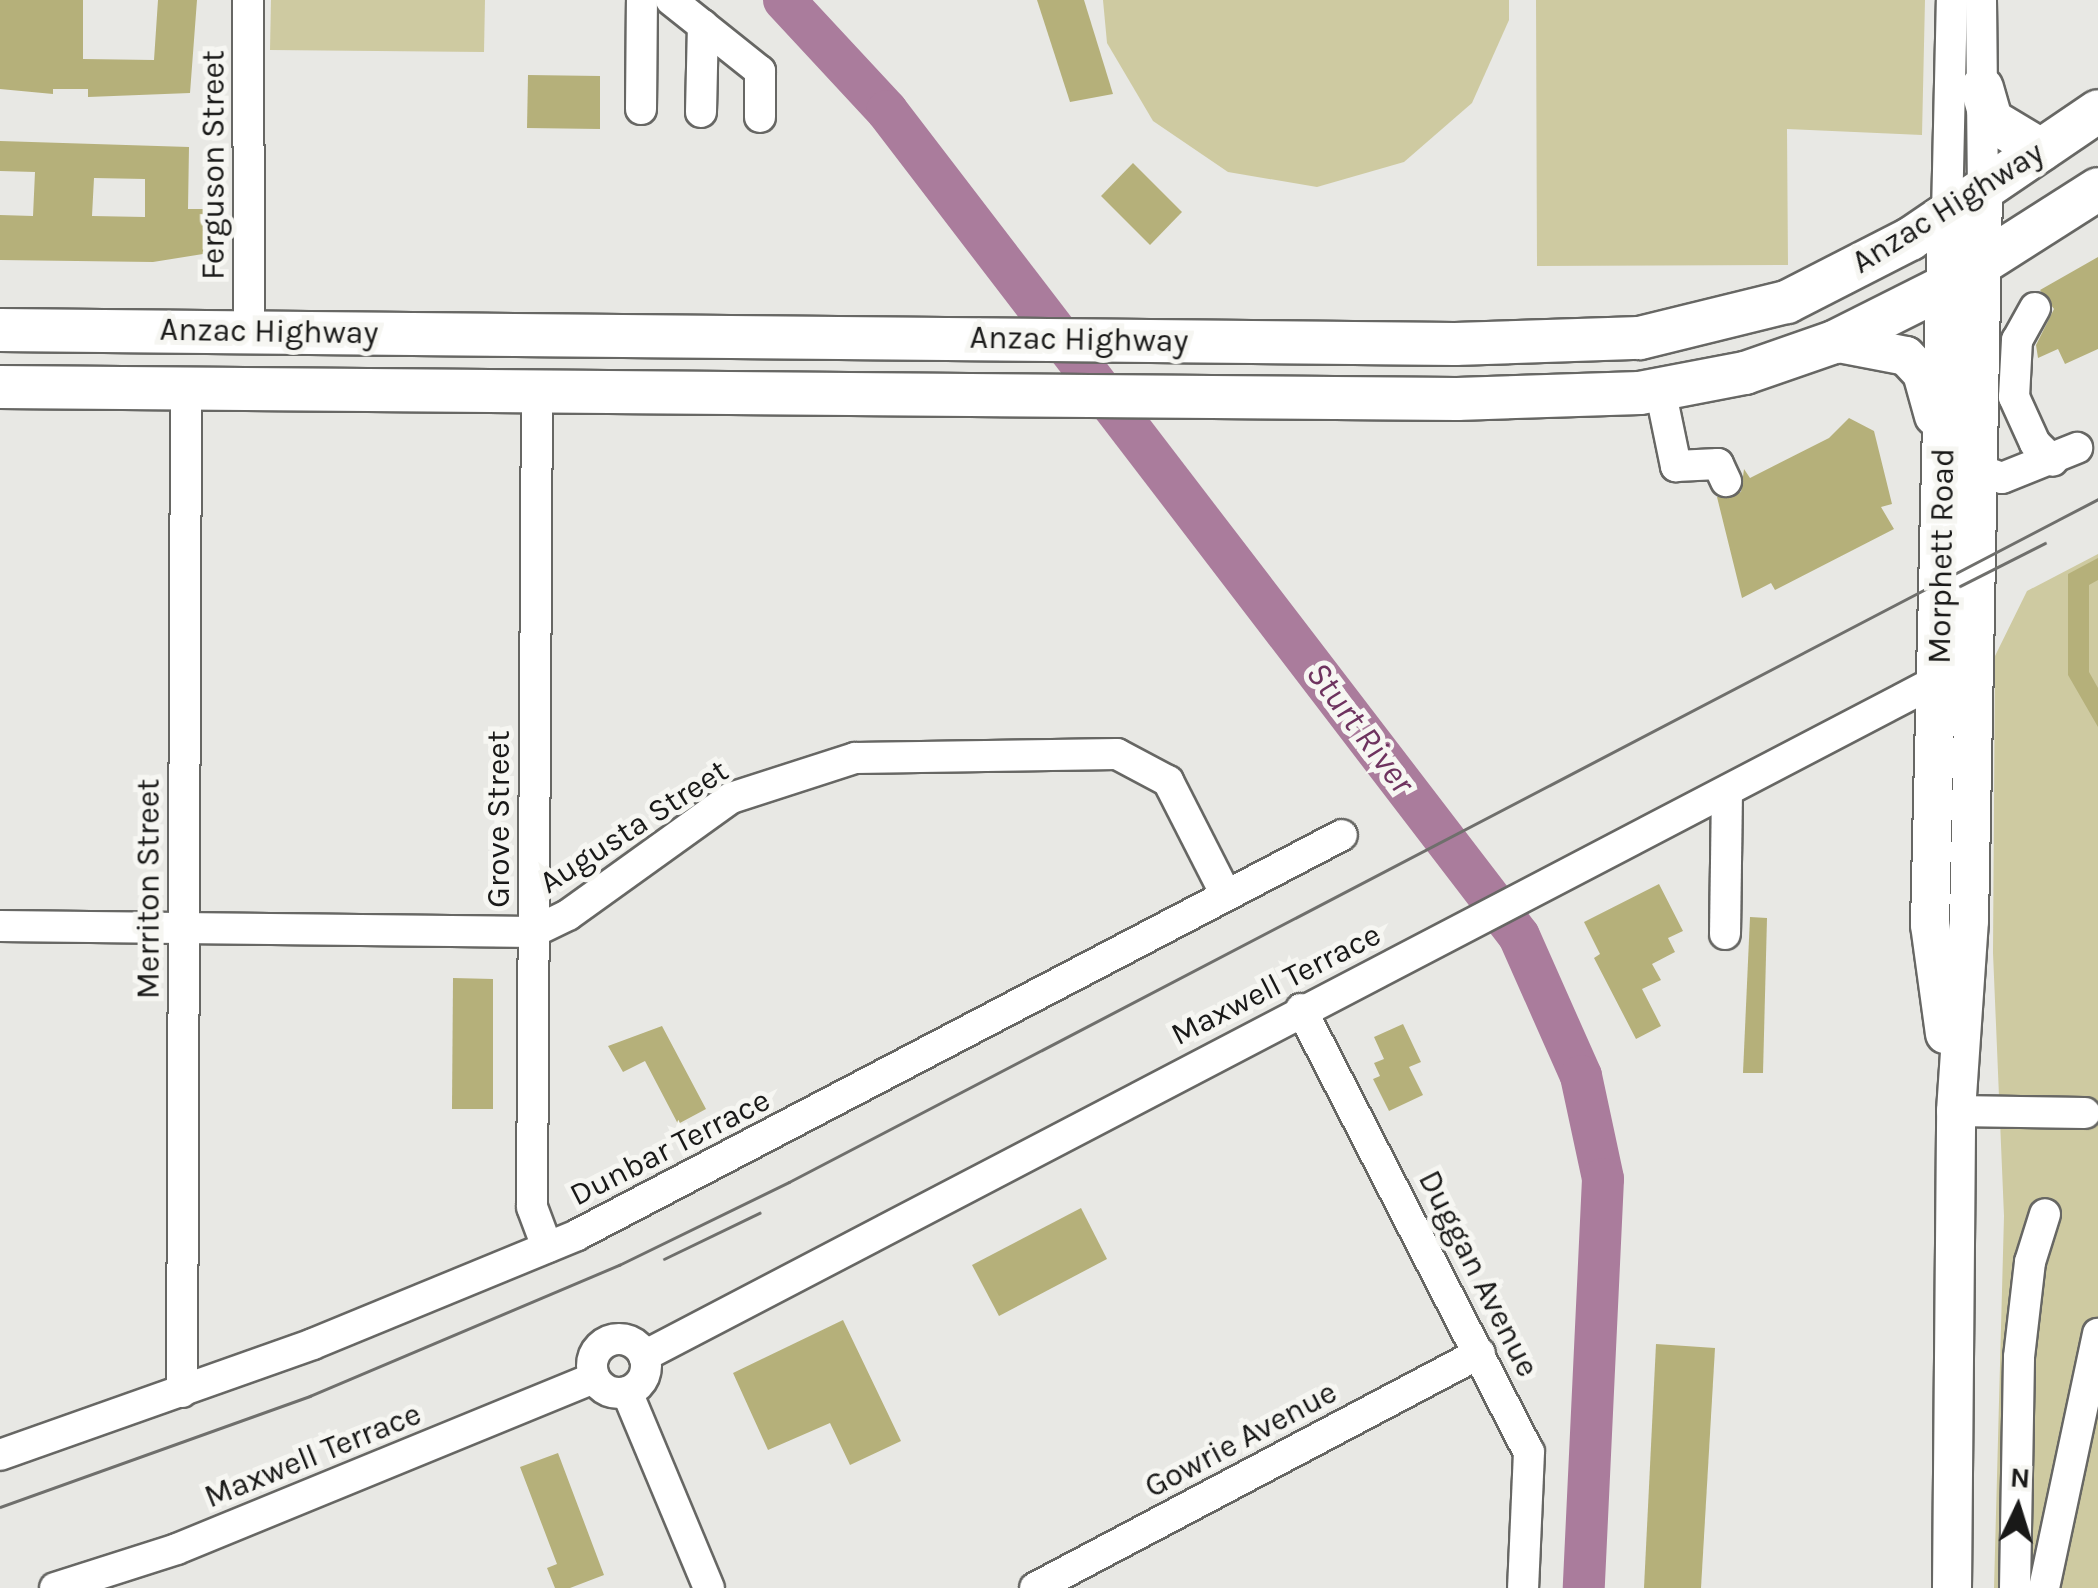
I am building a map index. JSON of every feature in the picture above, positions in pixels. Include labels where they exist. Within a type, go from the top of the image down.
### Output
[{"type":"highway","points":[[1982,88],[1991,120],[2041,150]]},
{"type":"highway","name":"Anzac Highway","points":[[0,330],[1455,344],[1640,338],[1723,322],[1787,302],[1948,215],[2098,111]]},
{"type":"highway","name":"Anzac Highway","points":[[0,387],[1458,399],[1660,390],[1745,373],[1834,342],[1984,264],[2098,189]]},
{"type":"highway","points":[[402,333],[451,353],[515,355],[537,390]]},
{"type":"highway","points":[[562,335],[592,390]]},
{"type":"highway","points":[[1455,344],[1458,399]]},
{"type":"main road","name":"Morphett Road","points":[[1952,1588],[1956,1111],[1969,921],[1980,510],[1983,189]]},
{"type":"main road","name":"Morphett Road","points":[[1948,215],[1940,679],[1930,926],[1956,1111]]},
{"type":"main road","points":[[1834,342],[1906,356],[1922,373],[1945,452]]},
{"type":"street","name":"Ferguson Street","points":[[248,0],[249,331]]},
{"type":"street","points":[[641,109],[642,0]]},
{"type":"street","points":[[671,0],[760,71],[760,117]]},
{"type":"street","name":"Morphett Road","points":[[1948,215],[1952,0]]},
{"type":"street","name":"Morphett Road","points":[[1980,0],[1983,189]]},
{"type":"street","points":[[701,112],[702,25]]},
{"type":"street","points":[[2035,308],[2022,321],[2015,366],[2065,455]]},
{"type":"street","name":"Merriton Street","points":[[182,1392],[186,386]]},
{"type":"street","name":"Grove Street","points":[[537,390],[532,1207],[547,1247]]},
{"type":"street","points":[[1660,390],[1676,466],[1718,464],[1726,481]]},
{"type":"street","points":[[1980,470],[2002,478],[2065,455]]},
{"type":"street","points":[[1980,510],[2034,482],[2065,455]]},
{"type":"street","name":"Maxwell Terrace","points":[[644,1356],[1301,1009],[1530,897],[1940,679]]},
{"type":"street","name":"Augusta Street","points":[[0,926],[534,932],[568,916],[731,798],[855,758],[1117,754],[1168,781],[1226,896]]},
{"type":"street","points":[[1725,934],[1726,794]]},
{"type":"street","name":"Dunbar Terrace","points":[[0,1455],[182,1392],[547,1247],[644,1203],[1342,835]]},
{"type":"street","name":"Duggan Avenue","points":[[1301,1009],[1529,1452],[1523,1588]]},
{"type":"street","points":[[1956,1111],[2085,1114]]},
{"type":"street","points":[[2015,1588],[2019,1358],[2030,1262],[2045,1214]]},
{"type":"street","points":[[2044,1588],[2098,1334]]},
{"type":"street","points":[[626,1340],[644,1356],[644,1376],[627,1392],[610,1392],[594,1378],[593,1357],[606,1342],[626,1340]]},
{"type":"street","name":"Gowrie Avenue","points":[[1035,1588],[1480,1354]]},
{"type":"street","name":"Maxwell Terrace","points":[[55,1588],[178,1549],[594,1378]]},
{"type":"street","points":[[627,1392],[709,1588]]},
{"type":"shaded area","points":[[271,0],[485,0],[484,52],[270,50]]},
{"type":"shaded area","points":[[1103,0],[1509,0],[1509,20],[1472,103],[1404,162],[1317,187],[1228,172],[1153,121],[1107,43]]},
{"type":"shaded area","points":[[1536,0],[1925,0],[1922,135],[1787,129],[1788,265],[1537,266]]},
{"type":"shaded area","points":[[2098,554],[2098,1588],[1994,1588],[2004,1216],[1993,953],[1995,656],[2027,591]]},
{"type":"building","points":[[0,0],[83,0],[83,59],[154,60],[158,0],[197,0],[190,93],[88,97],[88,89],[53,89],[53,94],[0,89]]},
{"type":"building","points":[[1037,0],[1084,0],[1113,94],[1070,102]]},
{"type":"building","points":[[528,75],[600,76],[600,129],[527,128]]},
{"type":"building","points":[[0,141],[189,147],[188,209],[203,209],[203,254],[153,262],[0,260],[0,215],[33,216],[35,172],[0,171]],"holes":[[[94,178],[145,179],[145,217],[92,216]]]},
{"type":"building","points":[[1133,163],[1182,212],[1150,245],[1101,196]]},
{"type":"building","points":[[2098,257],[2098,349],[2065,364],[2058,349],[2038,358],[2036,345],[2054,309],[2040,290]]},
{"type":"building","points":[[1849,418],[1874,431],[1892,504],[1881,507],[1894,529],[1775,590],[1771,583],[1742,598],[1717,497],[1741,492],[1744,469],[1750,478],[1829,438]]},
{"type":"building","points":[[2098,558],[2098,580],[2089,585],[2089,672],[2098,688],[2098,727],[2068,675],[2068,574]]},
{"type":"building","points":[[1659,884],[1683,931],[1668,938],[1675,952],[1652,964],[1661,980],[1642,989],[1661,1026],[1636,1039],[1594,958],[1600,954],[1584,922]]},
{"type":"building","points":[[1750,917],[1767,918],[1763,1073],[1743,1073]]},
{"type":"building","points":[[453,978],[493,979],[493,1109],[452,1109]]},
{"type":"building","points":[[1403,1024],[1421,1062],[1409,1067],[1423,1095],[1389,1111],[1373,1079],[1380,1076],[1374,1063],[1384,1059],[1374,1037]]},
{"type":"building","points":[[662,1026],[706,1109],[678,1124],[645,1061],[623,1072],[608,1046]]},
{"type":"building","points":[[1081,1208],[1107,1259],[999,1316],[972,1265]]},
{"type":"building","points":[[843,1320],[901,1441],[850,1465],[830,1423],[768,1450],[733,1373]]},
{"type":"building","points":[[1656,1344],[1715,1348],[1701,1588],[1644,1588]]},
{"type":"building","points":[[558,1453],[604,1575],[570,1588],[555,1588],[547,1568],[557,1564],[520,1467]]},
{"type":"waterway","name":"Sturt River","points":[[784,0],[887,111],[1519,936],[1581,1076],[1603,1179],[1584,1588]]},
{"type":"tram line","points":[[0,1507],[310,1396],[619,1265],[789,1182],[2098,499]]},
{"type":"tram line","points":[[1960,586],[2045,543]]},
{"type":"tram line","points":[[664,1259],[759,1213]]}]
